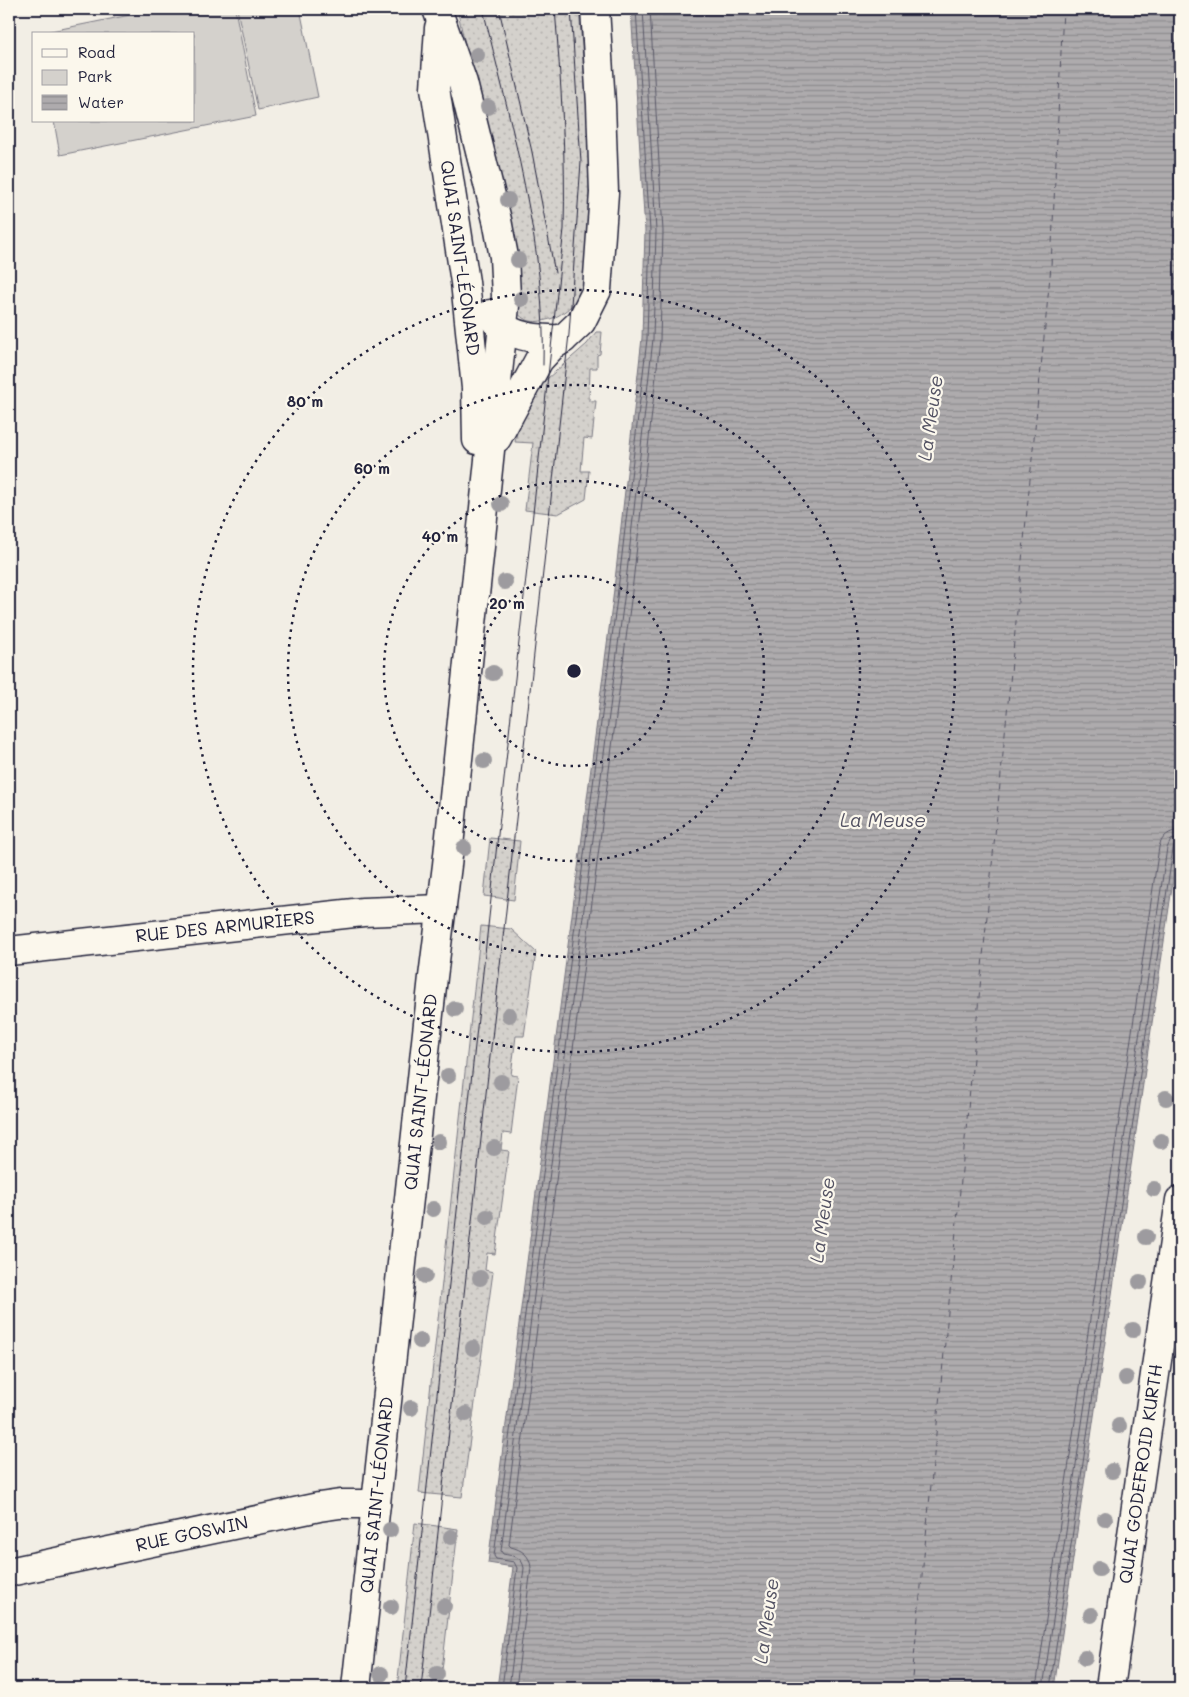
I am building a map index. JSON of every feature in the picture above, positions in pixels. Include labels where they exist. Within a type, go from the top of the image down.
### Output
[{"type":"main road","name":"QUAI SAINT-LÉONARD","points":[[491,448],[539,360],[552,346],[563,339],[581,322],[597,290],[604,193],[601,104],[594,9]]},
{"type":"main road","name":"QUAI SAINT-LÉONARD","points":[[438,13],[435,88],[465,282],[476,388],[476,472],[486,497]]},
{"type":"main road","name":"QUAI SAINT-LÉONARD","points":[[356,1688],[442,909],[506,296],[504,257],[498,220],[464,83],[438,13]]},
{"type":"main road","points":[[456,217],[478,264],[485,306],[492,317],[502,327],[524,336],[552,340],[563,339]]},
{"type":"main road","name":"RUE DES ARMURIERS","points":[[9,951],[363,912],[442,909]]},
{"type":"main road","name":"QUAI GODEFROID KURTH","points":[[1110,1688],[1176,1259],[1180,1200]]},
{"type":"main road","name":"RUE GOSWIN","points":[[9,1572],[320,1507],[340,1504],[376,1504]]},
{"type":"green space","points":[[160,9],[235,9],[256,116],[60,155],[54,122],[195,122],[195,32],[46,32]]},
{"type":"green space","points":[[237,9],[300,9],[318,97],[258,110]]},
{"type":"green space","points":[[457,9],[579,9],[589,156],[585,276],[581,292],[577,298],[569,308],[552,318],[536,322],[527,320],[520,316],[514,308],[492,161]]},
{"type":"green space","points":[[596,332],[602,332],[600,354],[597,355],[597,368],[590,368],[589,401],[596,401],[592,439],[584,438],[581,471],[589,471],[586,499],[558,514],[525,510],[533,443],[515,442],[519,423],[540,385],[587,344]]},
{"type":"green space","points":[[490,838],[520,841],[514,900],[484,896]]},
{"type":"green space","points":[[481,926],[511,929],[536,952],[524,1036],[516,1036],[511,1075],[518,1076],[511,1134],[503,1133],[501,1150],[509,1151],[495,1254],[487,1253],[485,1270],[493,1272],[462,1497],[419,1493]]},
{"type":"green space","points":[[415,1523],[458,1529],[440,1688],[397,1688]]},
{"type":"water","name":"La Meuse","points":[[631,9],[1180,9],[1180,833],[1054,1688],[497,1688],[513,1567],[488,1563],[613,598],[642,338],[645,231]]},
{"type":"ferry route","points":[[911,1688],[1051,266],[1063,9]]},
{"type":"tram line","points":[[483,9],[515,140],[533,231],[543,321],[543,365]]},
{"type":"tram line","points":[[499,9],[532,152],[555,273]]},
{"type":"tram line","points":[[405,1688],[564,229],[562,119],[555,9]]},
{"type":"tram line","points":[[421,1688],[569,334],[581,162],[571,9]]}]
